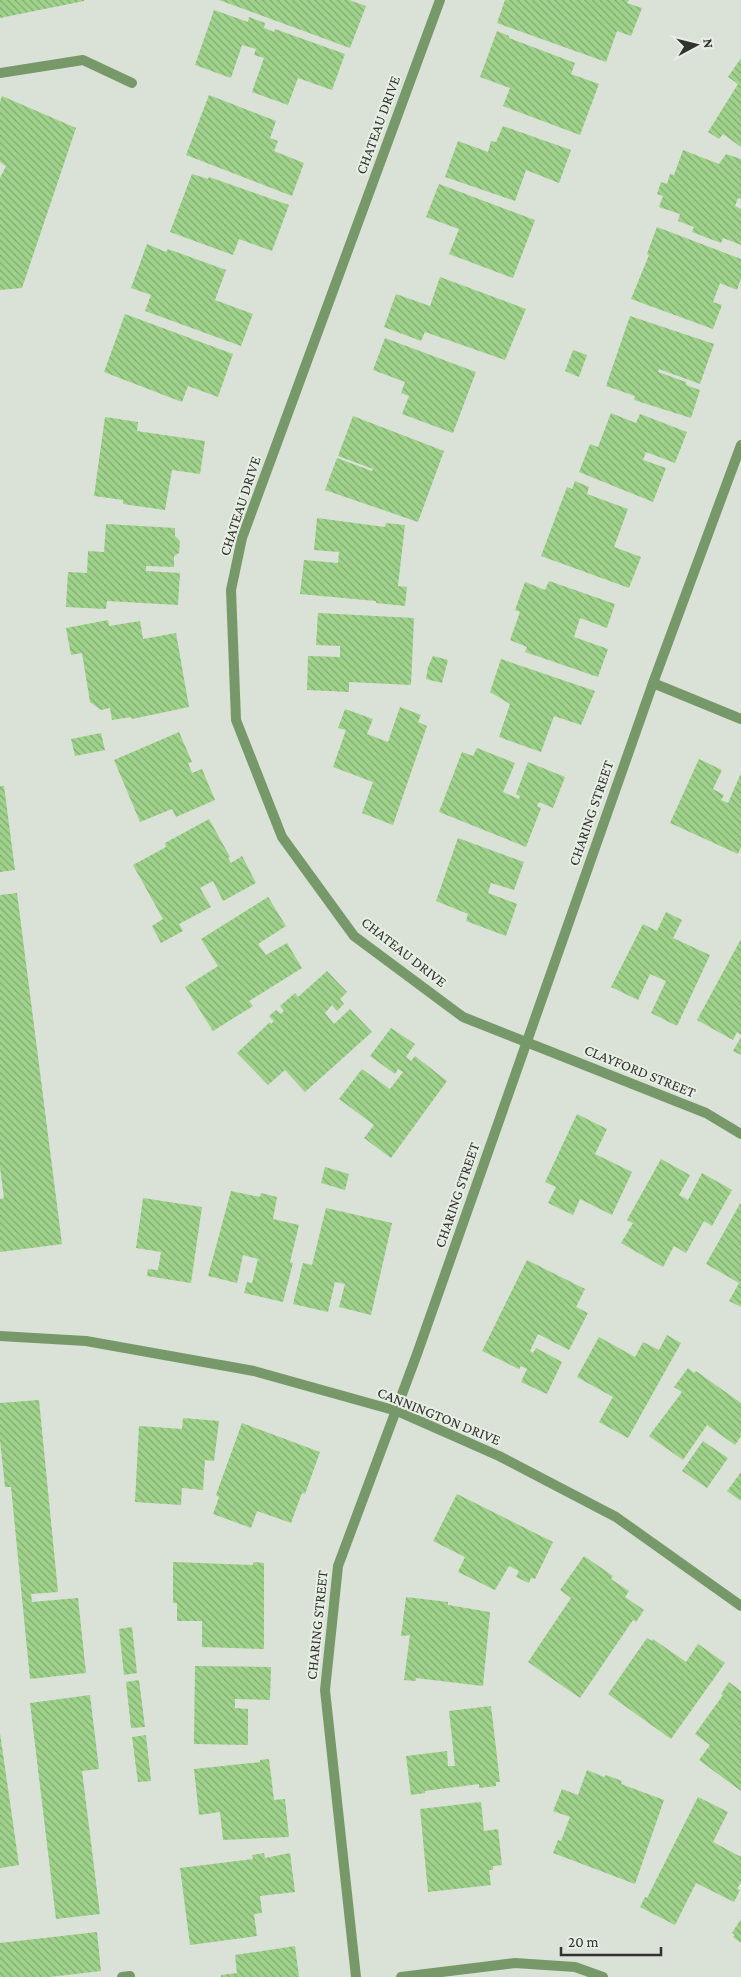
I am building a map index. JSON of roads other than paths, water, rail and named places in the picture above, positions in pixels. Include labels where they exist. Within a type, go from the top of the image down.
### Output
[{"type":"street","name":"CHATEAU DRIVE","points":[[440,0],[242,538],[231,590],[236,720],[282,837],[354,936],[463,1017],[526,1041]]},
{"type":"street","points":[[0,73],[83,60],[132,83]]},
{"type":"street","name":"CHARING STREET","points":[[356,1977],[326,1690],[338,1566],[396,1411],[653,683],[741,444]]},
{"type":"street","points":[[653,683],[741,719]]},
{"type":"street","name":"CLAYFORD STREET","points":[[526,1041],[706,1113],[741,1134]]},
{"type":"street","name":"CANNINGTON DRIVE","points":[[0,1336],[86,1341],[254,1371],[396,1411],[500,1456],[616,1517],[741,1606]]},
{"type":"street","points":[[401,1977],[515,1963],[575,1966],[603,1977]]}]
